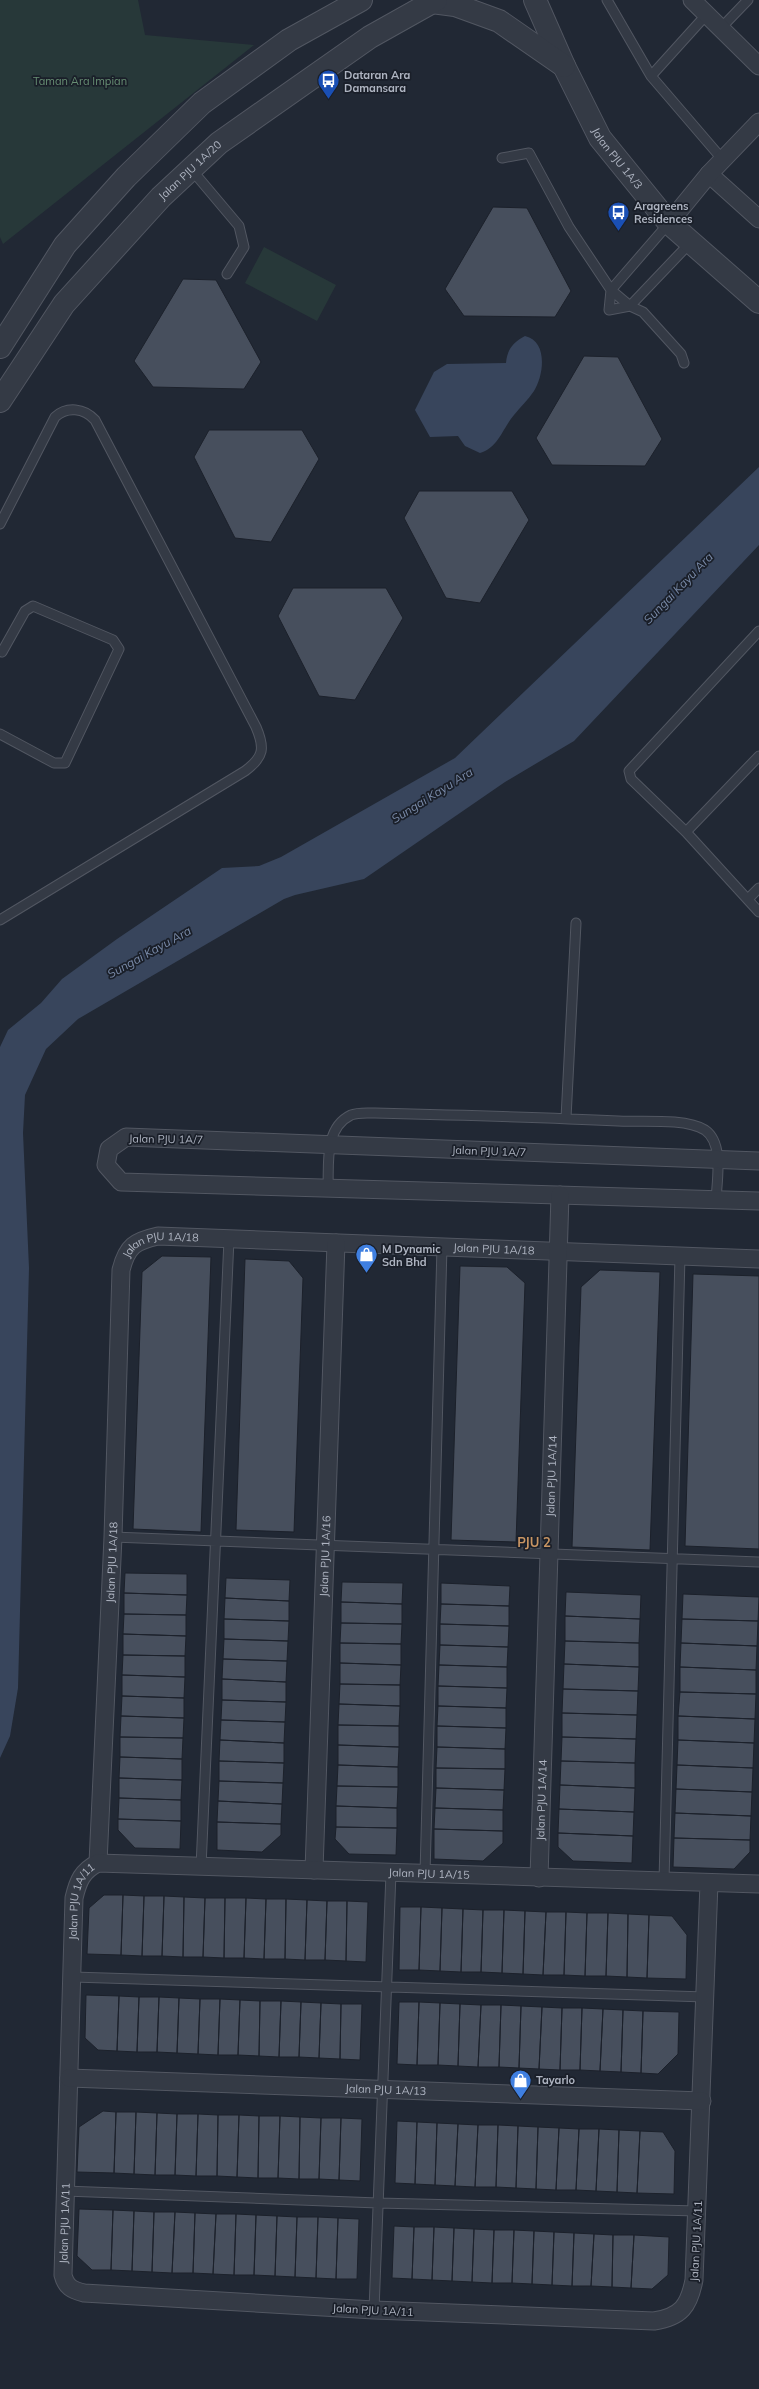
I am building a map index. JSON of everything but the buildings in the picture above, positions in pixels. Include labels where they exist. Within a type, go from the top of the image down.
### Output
[{"type":"street","points":[[0,347],[65,244],[126,177],[202,103],[289,40],[361,0]]},
{"type":"street","name":"Jalan PJU 1A/3","points":[[535,0],[564,66],[600,138],[669,223],[759,302]]},
{"type":"street","points":[[692,0],[759,66]]},
{"type":"street","points":[[434,1],[455,5],[499,21],[564,66]]},
{"type":"street","name":"Jalan PJU 1A/20","points":[[0,402],[64,304],[161,197],[219,143],[306,80],[370,37],[434,1]]},
{"type":"street","points":[[669,223],[709,174],[759,122]]},
{"type":"street","points":[[709,174],[759,219]]},
{"type":"street","name":"Jalan PJU 1A/7","points":[[759,1161],[126,1137],[110,1149],[106,1165],[121,1182],[759,1201]]},
{"type":"street","name":"Jalan PJU 1A/14","points":[[539,1878],[557,1251],[560,1195]]},
{"type":"street","name":"Jalan PJU 1A/18","points":[[98,1863],[113,1537],[121,1270],[124,1257],[131,1247],[140,1239],[158,1236],[759,1259]]},
{"type":"street","name":"Jalan PJU 1A/16","points":[[314,1870],[324,1546],[336,1243]]},
{"type":"street","name":"Jalan PJU 1A/15","points":[[98,1863],[759,1884]]},
{"type":"street","name":"Jalan PJU 1A/11","points":[[98,1863],[87,1869],[79,1879],[75,1894],[63,2275],[66,2284],[74,2291],[84,2293],[374,2310],[654,2321],[668,2319],[680,2312],[691,2296],[694,2280],[698,2211],[709,1883]]},
{"type":"street","name":"Jalan PJU 1A/13","points":[[69,2078],[702,2101]]},
{"type":"lane","points":[[607,0],[651,76],[723,160]]},
{"type":"lane","points":[[721,28],[748,0]]},
{"type":"lane","points":[[651,76],[707,14]]},
{"type":"lane","points":[[502,158],[529,153],[569,227],[611,290],[630,306],[643,312],[681,354],[684,363]]},
{"type":"lane","points":[[191,169],[239,226],[244,248],[226,274]]},
{"type":"lane","points":[[669,223],[611,290],[609,310],[630,306],[690,243]]},
{"type":"lane","points":[[0,524],[55,418],[67,409],[75,409],[91,415],[95,420],[256,728],[261,740],[262,752],[256,764],[0,920]]},
{"type":"lane","points":[[0,734],[54,763],[65,763],[119,649],[113,640],[33,606],[25,611],[1,654]]},
{"type":"lane","points":[[759,632],[629,771],[631,779],[686,832],[759,912]]},
{"type":"lane","points":[[686,832],[759,756]]},
{"type":"lane","points":[[748,899],[759,888]]},
{"type":"lane","points":[[566,1118],[576,923]]},
{"type":"lane","points":[[328,1188],[330,1145],[342,1121],[352,1114],[364,1113],[566,1118],[685,1123],[697,1126],[706,1131],[712,1138],[717,1159],[716,1200]]},
{"type":"lane","points":[[201,1867],[217,1542],[229,1239]]},
{"type":"lane","points":[[425,1874],[442,1247]]},
{"type":"lane","points":[[664,1881],[680,1256]]},
{"type":"lane","points":[[113,1537],[759,1562]]},
{"type":"lane","points":[[374,2310],[391,1873]]},
{"type":"lane","points":[[72,1977],[706,1997]]},
{"type":"lane","points":[[65,2191],[378,2203],[698,2211]]},
{"type":"green space","name":"Taman Ara Impian","points":[[0,0],[138,0],[145,35],[254,45],[3,244],[0,237]]},
{"type":"green space","points":[[264,247],[336,285],[317,321],[245,283]]},
{"type":"water","points":[[525,336],[538,344],[541,351],[542,368],[540,376],[534,391],[510,420],[496,442],[480,453],[465,446],[458,436],[430,437],[415,410],[434,372],[447,364],[506,363],[511,347]]},
{"type":"water","name":"Sungai Kayu Ara","points":[[759,467],[759,545],[574,741],[505,782],[364,879],[295,895],[284,899],[78,1019],[46,1049],[25,1095],[23,1133],[29,1268],[18,1688],[10,1736],[0,1758],[0,1047],[8,1030],[41,1003],[62,979],[117,939],[222,868],[259,866],[281,857],[455,758]]},
{"type":"place","name":"Dataran Ara Damansara","points":[[329,100]]},
{"type":"place","name":"Aragreens Residences","points":[[619,232]]},
{"type":"place","name":"M Dynamic Sdn Bhd","points":[[367,1274]]},
{"type":"place","name":"Tayarlo","points":[[521,2100]]},
{"type":"district","name":"PJU 2","points":[[534,1542]]}]
